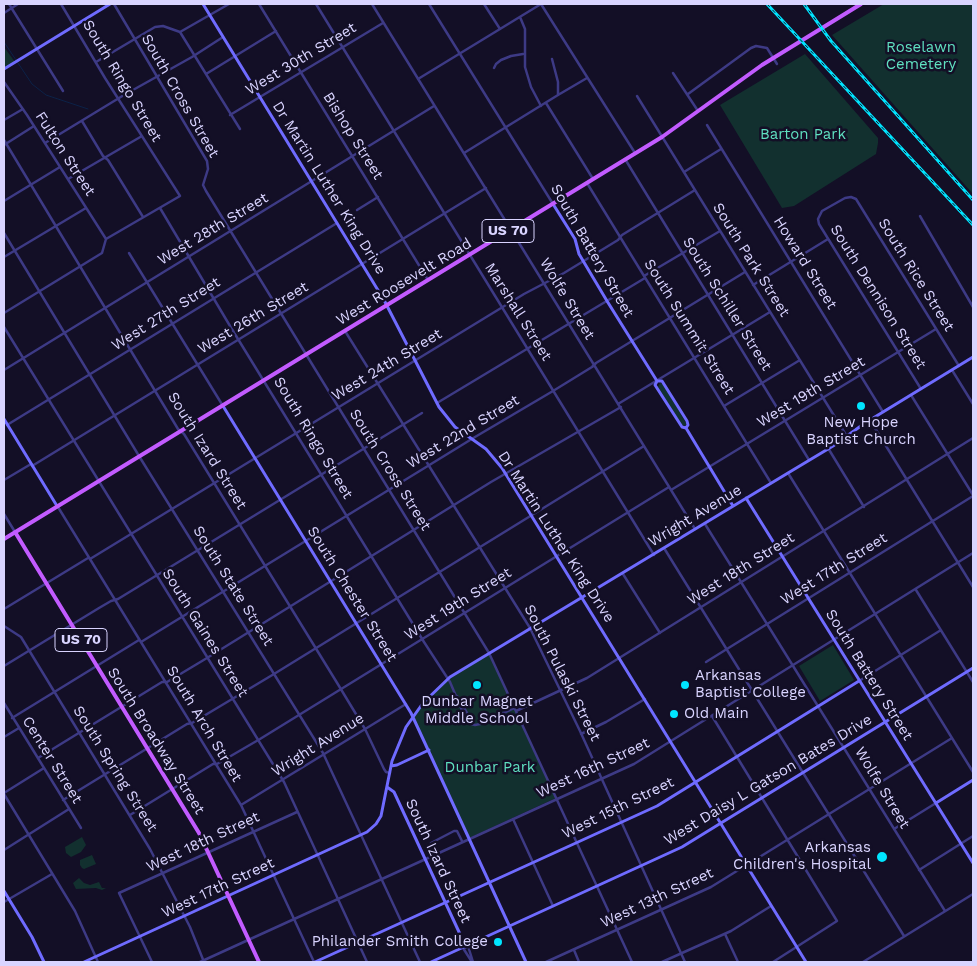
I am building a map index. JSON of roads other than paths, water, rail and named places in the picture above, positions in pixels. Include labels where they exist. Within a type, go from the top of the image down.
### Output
[{"type":"main road","name":"West Roosevelt Road","points":[[4,539],[587,183],[698,112],[762,64],[861,4]]},
{"type":"main road","name":"South Broadway Street","points":[[15,532],[199,833],[259,962]]},
{"type":"street","points":[[9,4],[63,91]]},
{"type":"street","points":[[4,13],[18,4]]},
{"type":"street","name":"South Ringo Street","points":[[61,4],[180,196],[160,208],[238,340],[448,679],[467,713],[466,716]]},
{"type":"street","points":[[4,69],[110,4]]},
{"type":"street","name":"South Cross Street","points":[[114,4],[207,161],[208,169],[204,189],[489,653],[632,962]]},
{"type":"street","name":"Dr Martin Luther King Drive","points":[[203,4],[387,305],[436,403],[451,423],[486,449],[506,475],[806,962]]},
{"type":"street","points":[[180,32],[228,4]]},
{"type":"street","name":"Bishop Street","points":[[259,4],[428,280]]},
{"type":"street","name":"Marshall Street","points":[[316,4],[654,555]]},
{"type":"street","name":"Wolfe Street","points":[[372,4],[695,529]]},
{"type":"street","name":"South Battery Street","points":[[428,4],[575,239],[579,254],[607,301],[657,381],[662,381],[686,421],[688,425],[686,428],[733,506]]},
{"type":"street","points":[[484,4],[500,29]]},
{"type":"street","points":[[418,79],[541,4],[635,153]]},
{"type":"street","points":[[520,17],[525,29],[523,54],[528,80],[541,106]]},
{"type":"street","name":"West 30th Street","points":[[230,115],[384,23]]},
{"type":"street","points":[[96,62],[152,28],[159,26],[180,32],[240,129]]},
{"type":"street","points":[[206,74],[276,31]]},
{"type":"street","points":[[45,143],[223,36]]},
{"type":"street","points":[[688,94],[756,46],[767,48],[777,64]]},
{"type":"street","points":[[494,68],[501,60],[523,54]]},
{"type":"street","points":[[552,59],[558,82],[558,96]]},
{"type":"street","points":[[674,73],[698,112]]},
{"type":"street","points":[[464,153],[587,78]]},
{"type":"street","name":"Fulton Street","points":[[4,82],[106,239]]},
{"type":"street","name":"South Park Street","points":[[637,96],[846,435]]},
{"type":"street","points":[[546,104],[593,179]]},
{"type":"street","name":"West 28th Street","points":[[4,370],[434,106]]},
{"type":"street","points":[[4,120],[23,109]]},
{"type":"street","points":[[82,121],[143,217]]},
{"type":"street","name":"Howard Street","points":[[707,125],[883,412]]},
{"type":"street","points":[[4,143],[34,126]]},
{"type":"street","points":[[68,179],[142,136]]},
{"type":"street","name":"South Izard Street","points":[[4,143],[341,689],[365,729],[384,769],[390,773]]},
{"type":"street","points":[[684,172],[722,149]]},
{"type":"street","name":"South Schiller Street","points":[[625,159],[809,460]]},
{"type":"street","points":[[4,201],[60,167]]},
{"type":"street","name":"South Summit Street","points":[[587,183],[771,483]]},
{"type":"street","name":"West 26th Street","points":[[4,480],[156,391],[486,188]]},
{"type":"street","name":"West 24th Street","points":[[4,609],[583,261],[695,190]]},
{"type":"street","points":[[357,210],[378,197]]},
{"type":"street","name":"South Dennison Street","points":[[854,198],[845,198],[822,211],[818,217],[819,224],[921,389]]},
{"type":"street","name":"South Rice Street","points":[[854,198],[959,366]]},
{"type":"street","points":[[4,257],[86,208]]},
{"type":"street","points":[[4,313],[103,252],[106,239],[160,208]]},
{"type":"street","points":[[920,216],[973,307]]},
{"type":"street","name":"West 27th Street","points":[[7,424],[337,223]]},
{"type":"street","points":[[436,403],[528,350],[569,325],[570,322],[720,231]]},
{"type":"street","name":"South State Street","points":[[4,233],[114,416],[324,754],[420,962]]},
{"type":"street","points":[[753,285],[828,239]]},
{"type":"street","name":"South Chester Street","points":[[129,253],[413,716],[526,962]]},
{"type":"street","name":"West 22nd Street","points":[[12,718],[96,666],[182,617],[745,272]]},
{"type":"street","points":[[38,758],[162,682],[207,658],[454,505],[578,432],[770,312]]},
{"type":"street","name":"South Gaines Street","points":[[4,327],[282,780],[367,962]]},
{"type":"street","name":"West 19th Street","points":[[130,815],[258,740],[627,513],[710,467],[936,329]]},
{"type":"street","name":"South Pulaski Street","points":[[345,331],[530,628],[602,779],[685,962]]},
{"type":"street","name":"Wright Avenue","points":[[391,766],[399,741],[413,716],[430,695],[448,679],[705,524],[973,357]]},
{"type":"street","points":[[724,406],[800,360]]},
{"type":"street","points":[[952,370],[973,404]]},
{"type":"street","points":[[657,381],[655,385],[680,425],[686,428]]},
{"type":"street","points":[[911,395],[973,496]]},
{"type":"street","points":[[4,666],[105,604],[156,576],[422,413]]},
{"type":"street","points":[[4,419],[57,506]]},
{"type":"street","points":[[870,420],[973,587]]},
{"type":"street","name":"West 18th Street","points":[[466,716],[471,724],[475,725],[587,678],[783,558],[973,438]]},
{"type":"street","points":[[63,800],[187,724],[274,674],[644,446]]},
{"type":"street","points":[[828,448],[864,507]]},
{"type":"street","points":[[788,473],[973,772]]},
{"type":"street","name":"West 17th Street","points":[[706,662],[973,496]]},
{"type":"street","name":"South Battery Street","points":[[746,498],[973,863]]},
{"type":"street","name":"South Arch Street","points":[[57,506],[241,805],[314,962]]},
{"type":"street","name":"South Broadway Street","points":[[4,514],[15,532]]},
{"type":"street","name":"Wolfe Street","points":[[705,524],[743,582],[945,911]]},
{"type":"street","points":[[664,548],[904,936]]},
{"type":"street","name":"West 16th Street","points":[[200,962],[512,818],[634,764],[973,553]]},
{"type":"street","points":[[622,574],[660,633]]},
{"type":"street","points":[[916,589],[973,682]]},
{"type":"street","name":"South Spring Street","points":[[4,626],[21,637],[130,815],[163,873],[204,961]]},
{"type":"street","name":"West 15th Street","points":[[314,962],[657,806],[941,630]]},
{"type":"street","name":"West Daisy L Gatson Bates Drive","points":[[431,962],[682,847],[973,668]]},
{"type":"street","points":[[581,734],[606,722],[644,699]]},
{"type":"street","name":"Center Street","points":[[4,703],[81,828]]},
{"type":"street","name":"Wright Avenue","points":[[241,805],[406,704]]},
{"type":"street","points":[[712,716],[837,921],[773,962]]},
{"type":"street","points":[[4,737],[19,728]]},
{"type":"street","name":"West 13th Street","points":[[546,962],[711,887],[952,738]]},
{"type":"street","points":[[391,766],[429,750]]},
{"type":"street","name":"West 17th Street","points":[[84,962],[372,829],[379,820],[382,811],[391,766]]},
{"type":"street","points":[[44,768],[4,794],[75,912],[98,962]]},
{"type":"street","points":[[894,828],[973,780]]},
{"type":"street","name":"South Izard Street","points":[[387,787],[394,792],[473,962]]},
{"type":"street","points":[[4,850],[69,810]]},
{"type":"street","name":"West 18th Street","points":[[140,936],[119,893],[297,812]]},
{"type":"street","points":[[512,818],[553,906]]},
{"type":"street","points":[[433,855],[430,847],[431,844],[454,831],[457,831],[462,841]]},
{"type":"street","points":[[919,870],[973,836]]},
{"type":"street","points":[[4,902],[52,874]]},
{"type":"street","points":[[4,891],[44,962]]},
{"type":"street","points":[[863,962],[973,894]]},
{"type":"street","points":[[662,962],[725,934],[771,906]]},
{"type":"street","points":[[725,934],[738,962]]},
{"type":"street","points":[[140,936],[152,962]]},
{"type":"street","points":[[574,950],[579,962]]},
{"type":"waterway","points":[[4,42],[32,84],[46,95],[88,109]]},
{"type":"railway","points":[[767,4],[973,225]]},
{"type":"railway","points":[[804,4],[831,41],[973,200]]},
{"type":"place","name":"New Hope Baptist Church","points":[[861,406]]},
{"type":"place","name":"Dunbar Magnet Middle School","points":[[477,685]]},
{"type":"place","name":"Arkansas Baptist College","points":[[685,685]]},
{"type":"place","name":"Old Main","points":[[674,714]]},
{"type":"place","name":"Arkansas Children's Hospital","points":[[882,857]]},
{"type":"place","name":"Philander Smith College","points":[[498,942]]},
{"type":"park label","name":"Roselawn Cemetery","points":[[921,56]]},
{"type":"park label","name":"Barton Park","points":[[803,135]]},
{"type":"park label","name":"Dunbar Park","points":[[490,768]]}]
